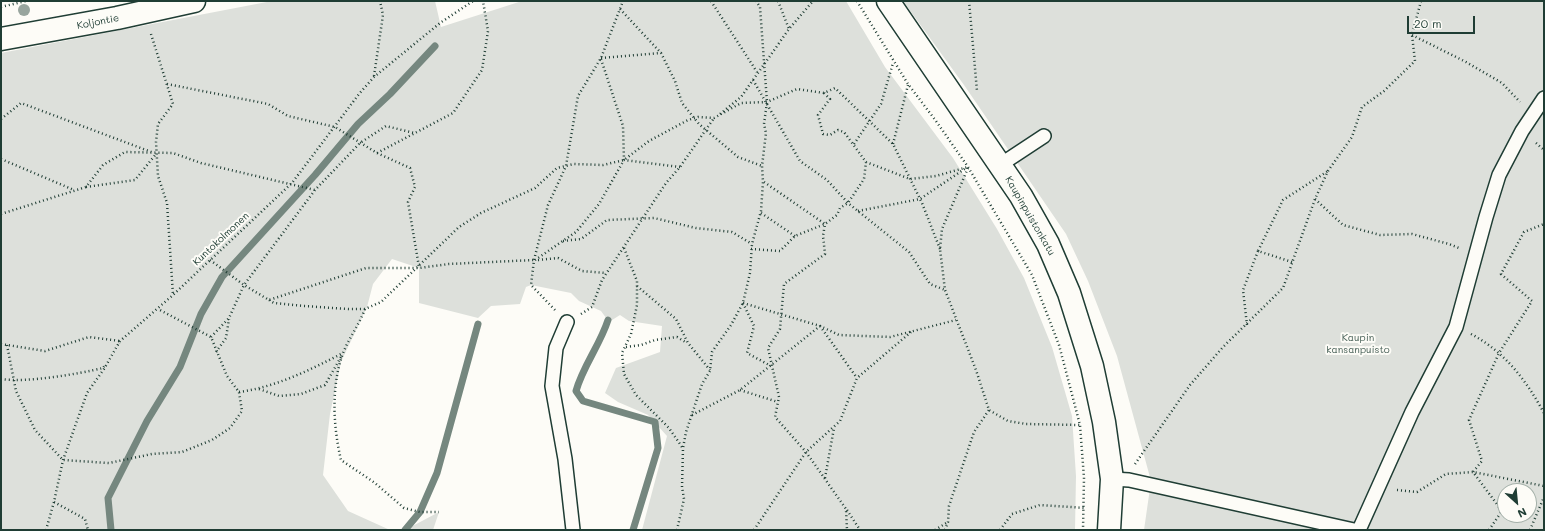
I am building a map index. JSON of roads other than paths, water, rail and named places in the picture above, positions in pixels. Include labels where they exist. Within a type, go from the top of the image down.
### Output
[{"type":"street","name":"Koljontie","points":[[1,39],[194,1]]},
{"type":"street","name":"Kaupinpuistonkatu","points":[[888,1],[1021,196],[1048,244],[1069,293],[1092,366],[1104,422],[1121,479],[1109,530]]},
{"type":"lane","points":[[1359,530],[1412,412],[1456,326],[1499,175],[1532,113],[1544,98]]},
{"type":"lane","points":[[1000,165],[1044,136]]},
{"type":"lane","points":[[567,322],[556,348],[552,386],[565,459],[573,530]]},
{"type":"lane","points":[[1121,479],[1354,530]]},
{"type":"waterway","points":[[111,530],[108,498],[147,421],[180,367],[201,314],[222,277],[315,175],[358,124],[390,94],[435,46]]},
{"type":"waterway","points":[[608,320],[576,391],[583,401],[655,422],[658,448],[633,530]]},
{"type":"waterway","points":[[405,530],[420,512],[437,473],[478,324]]},
{"type":"park label","name":"Kaupin kansanpuisto","points":[[1358,344]]}]
